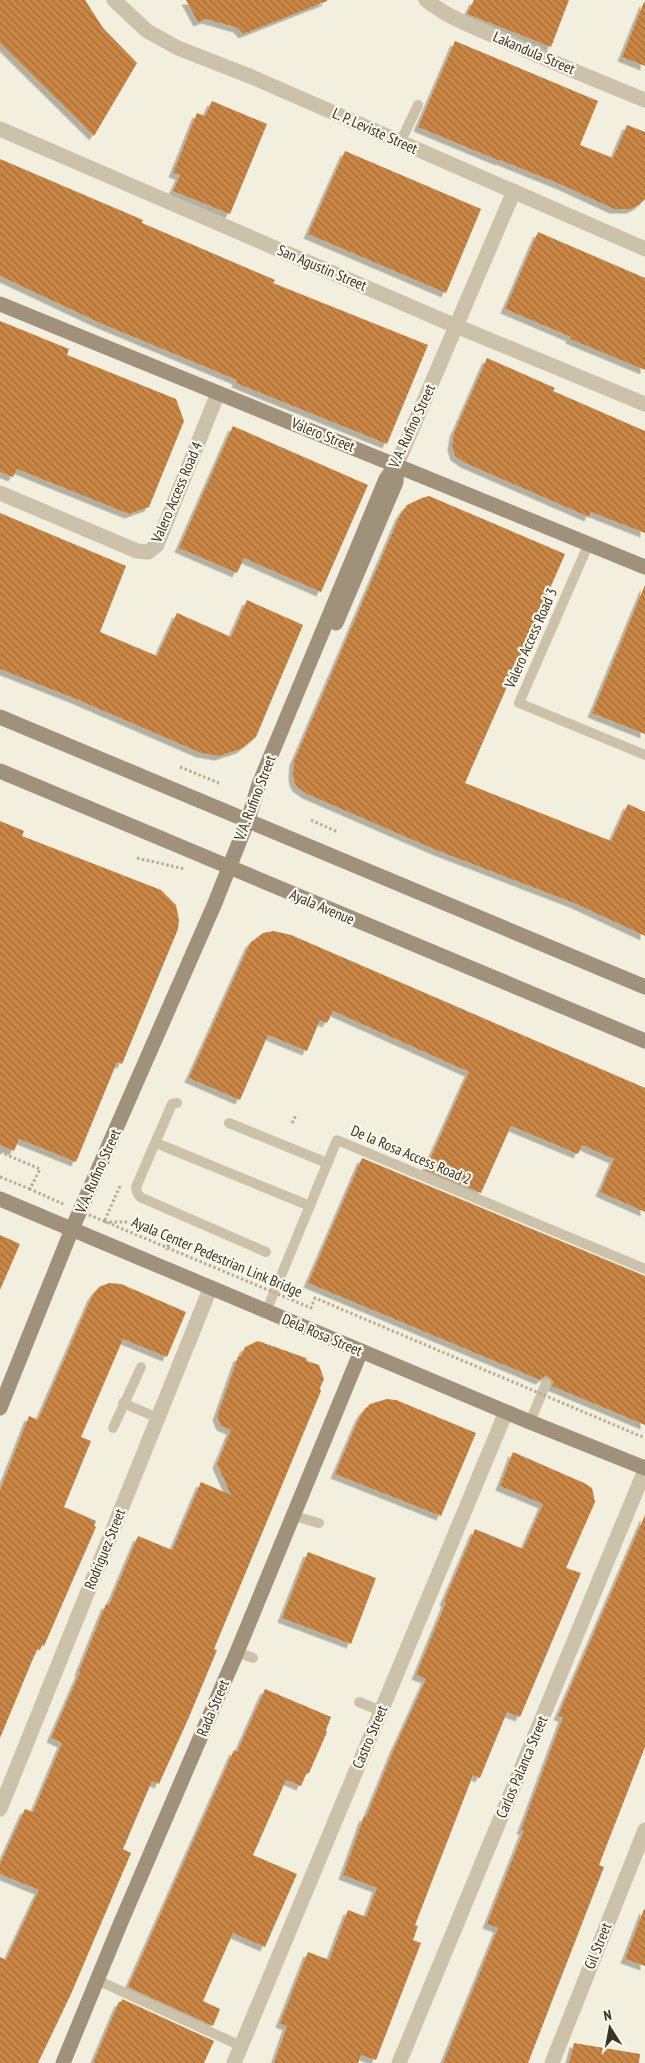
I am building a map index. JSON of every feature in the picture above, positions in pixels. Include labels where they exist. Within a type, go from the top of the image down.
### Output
[{"type":"street","name":"L. P. Leviste Street","points":[[114,0],[147,31],[178,48],[252,77],[514,192],[644,244]]},
{"type":"street","name":"Lakandula Street","points":[[426,0],[439,10],[475,28],[645,100]]},
{"type":"street","name":"San Agustin Street","points":[[0,129],[456,326],[645,404]]},
{"type":"street","name":"V. A. Rufino Street","points":[[0,1408],[72,1229],[229,868],[248,820],[259,784],[352,557],[386,479],[397,464],[514,192]]},
{"type":"street","name":"Valero Street","points":[[0,304],[645,566]]},
{"type":"street","name":"Valero Access Road 4","points":[[0,493],[137,550],[148,552],[157,545],[218,393]]},
{"type":"street","points":[[0,717],[645,987]]},
{"type":"street","name":"Ayala Avenue","points":[[0,771],[645,1041]]},
{"type":"street","name":"Dela Rosa Street","points":[[0,1199],[210,1289],[645,1469]]},
{"type":"street","name":"Rodriguez Street","points":[[0,1810],[210,1289]]},
{"type":"street","name":"Rada Street","points":[[63,2063],[294,1516],[360,1351]]},
{"type":"street","name":"Castro Street","points":[[234,2063],[506,1412]]},
{"type":"street","name":"Carlos Palanca Street","points":[[399,2063],[645,1469]]},
{"type":"street","name":"Gil Street","points":[[552,2063],[645,1830]]},
{"type":"lane","points":[[400,143],[418,105]]},
{"type":"lane","name":"Valero Access Road 3","points":[[589,543],[519,703],[645,755]]},
{"type":"lane","points":[[178,1103],[172,1104],[136,1187],[137,1192],[140,1197],[266,1252]]},
{"type":"lane","points":[[229,1123],[327,1163]]},
{"type":"lane","name":"De la Rosa Access Road 2","points":[[266,1312],[337,1140],[645,1269]]},
{"type":"lane","points":[[156,1143],[310,1206]]},
{"type":"lane","points":[[114,1428],[141,1368]]},
{"type":"lane","points":[[530,1422],[546,1383]]},
{"type":"lane","points":[[124,1404],[158,1418]]},
{"type":"lane","points":[[294,1516],[319,1523]]},
{"type":"lane","points":[[237,1652],[253,1658]]},
{"type":"lane","points":[[359,1702],[381,1711]]},
{"type":"lane","points":[[97,1980],[241,2046]]},
{"type":"path","points":[[180,767],[219,783]]},
{"type":"path","points":[[311,820],[338,832]]},
{"type":"path","points":[[137,858],[186,870]]},
{"type":"path","points":[[292,1123],[296,1115]]},
{"type":"path","points":[[0,1152],[40,1169],[30,1189]]},
{"type":"path","points":[[0,1177],[66,1205]]},
{"type":"path","points":[[112,1204],[104,1222],[126,1222],[171,1240]]},
{"type":"path","name":"Ayala Center Pedestrian Link Bridge","points":[[75,1209],[311,1308],[315,1298],[645,1438]]},
{"type":"building","points":[[0,0],[85,0],[103,28],[137,63],[94,136],[0,43]]},
{"type":"building","points":[[186,0],[327,1],[243,34],[238,28],[206,19],[198,22]]},
{"type":"building","points":[[474,0],[569,0],[551,47],[467,14]]},
{"type":"building","points":[[645,2],[645,66],[622,57]]},
{"type":"building","points":[[455,41],[598,101],[580,145],[613,158],[627,125],[645,132],[645,199],[631,209],[614,209],[562,185],[418,127]]},
{"type":"building","points":[[212,101],[267,124],[230,214],[173,191],[180,175],[173,173],[197,113],[205,116]]},
{"type":"building","points":[[345,151],[481,209],[446,293],[308,234]]},
{"type":"building","points":[[0,159],[143,220],[142,223],[275,280],[273,283],[428,345],[387,444],[236,383],[237,380],[100,323],[0,276]]},
{"type":"building","points":[[538,232],[645,278],[645,370],[570,339],[571,337],[505,309]]},
{"type":"building","points":[[0,321],[69,349],[67,355],[176,399],[184,421],[149,507],[129,514],[17,469],[13,477],[0,472]]},
{"type":"building","points":[[487,358],[555,388],[553,391],[645,431],[645,533],[591,512],[589,517],[465,463],[455,456],[452,446],[454,433]]},
{"type":"building","points":[[233,426],[368,485],[321,592],[244,558],[237,573],[179,548]]},
{"type":"building","points":[[429,496],[565,554],[465,783],[611,841],[628,804],[645,812],[645,936],[574,903],[436,850],[307,794],[297,787],[294,781],[294,761],[400,515],[407,505]]},
{"type":"building","points":[[0,513],[126,566],[100,632],[157,656],[177,613],[231,637],[247,600],[303,625],[256,737],[241,749],[219,756],[201,753],[76,699],[0,669]]},
{"type":"building","points":[[645,585],[645,734],[592,713]]},
{"type":"building","points":[[0,821],[24,831],[22,836],[161,890],[176,905],[179,920],[178,929],[122,1064],[117,1062],[76,1162],[19,1139],[14,1151],[0,1145]]},
{"type":"building","points":[[274,931],[291,935],[645,1088],[645,1212],[600,1192],[614,1159],[582,1145],[578,1154],[511,1126],[481,1193],[425,1170],[469,1072],[333,1011],[327,1023],[320,1020],[307,1051],[268,1035],[240,1100],[189,1078],[250,943],[263,933]]},
{"type":"building","points":[[362,1158],[645,1276],[645,1425],[552,1386],[553,1382],[549,1377],[545,1376],[540,1380],[308,1283]]},
{"type":"building","points":[[0,1235],[20,1244],[0,1290]]},
{"type":"building","points":[[109,1283],[121,1284],[186,1312],[167,1357],[123,1339],[81,1437],[91,1441],[64,1507],[96,1521],[94,1526],[96,1527],[44,1646],[42,1645],[40,1650],[37,1649],[0,1738],[0,1490],[29,1416],[38,1420],[92,1296],[99,1287]]},
{"type":"building","points":[[258,1341],[306,1358],[307,1361],[319,1365],[324,1379],[320,1388],[321,1391],[214,1649],[217,1650],[189,1717],[159,1784],[152,1781],[123,1849],[131,1853],[71,1994],[38,2063],[0,2063],[0,1957],[6,1960],[39,1890],[0,1874],[0,1864],[25,1809],[33,1812],[62,1743],[51,1738],[80,1672],[106,1604],[109,1605],[138,1536],[172,1550],[201,1482],[231,1495],[217,1464],[231,1430],[221,1426],[217,1416],[238,1357],[241,1356],[245,1347]]},
{"type":"building","points":[[387,1399],[396,1400],[476,1433],[441,1516],[335,1474],[364,1410],[370,1404]]},
{"type":"building","points":[[513,1452],[592,1488],[595,1502],[566,1568],[581,1573],[520,1717],[507,1712],[480,1778],[473,1775],[415,1925],[418,1926],[413,1940],[421,1943],[376,2060],[361,2055],[358,2063],[274,2063],[287,2026],[280,2023],[308,1952],[329,1960],[348,1910],[366,1917],[377,1888],[343,1875],[364,1816],[366,1817],[426,1679],[416,1675],[446,1602],[444,1601],[475,1529],[523,1549],[543,1504],[500,1486]]},
{"type":"building","points":[[645,1515],[645,1747],[599,1865],[604,1867],[528,2063],[443,2063],[498,1928],[487,1924],[524,1830],[521,1830],[563,1717],[558,1716]]},
{"type":"building","points":[[308,1552],[376,1578],[351,1644],[282,1618]]},
{"type":"building","points":[[265,1689],[331,1717],[327,1732],[309,1773],[306,1774],[301,1786],[286,1780],[253,1855],[297,1874],[265,1947],[233,1933],[203,2001],[220,2009],[213,2026],[128,1987],[234,1750],[237,1752]]},
{"type":"building","points":[[645,1910],[645,1966],[625,1959]]},
{"type":"building","points":[[122,1999],[214,2041],[204,2063],[93,2063]]},
{"type":"building","points":[[574,2043],[640,2054],[639,2063],[569,2063]]}]
